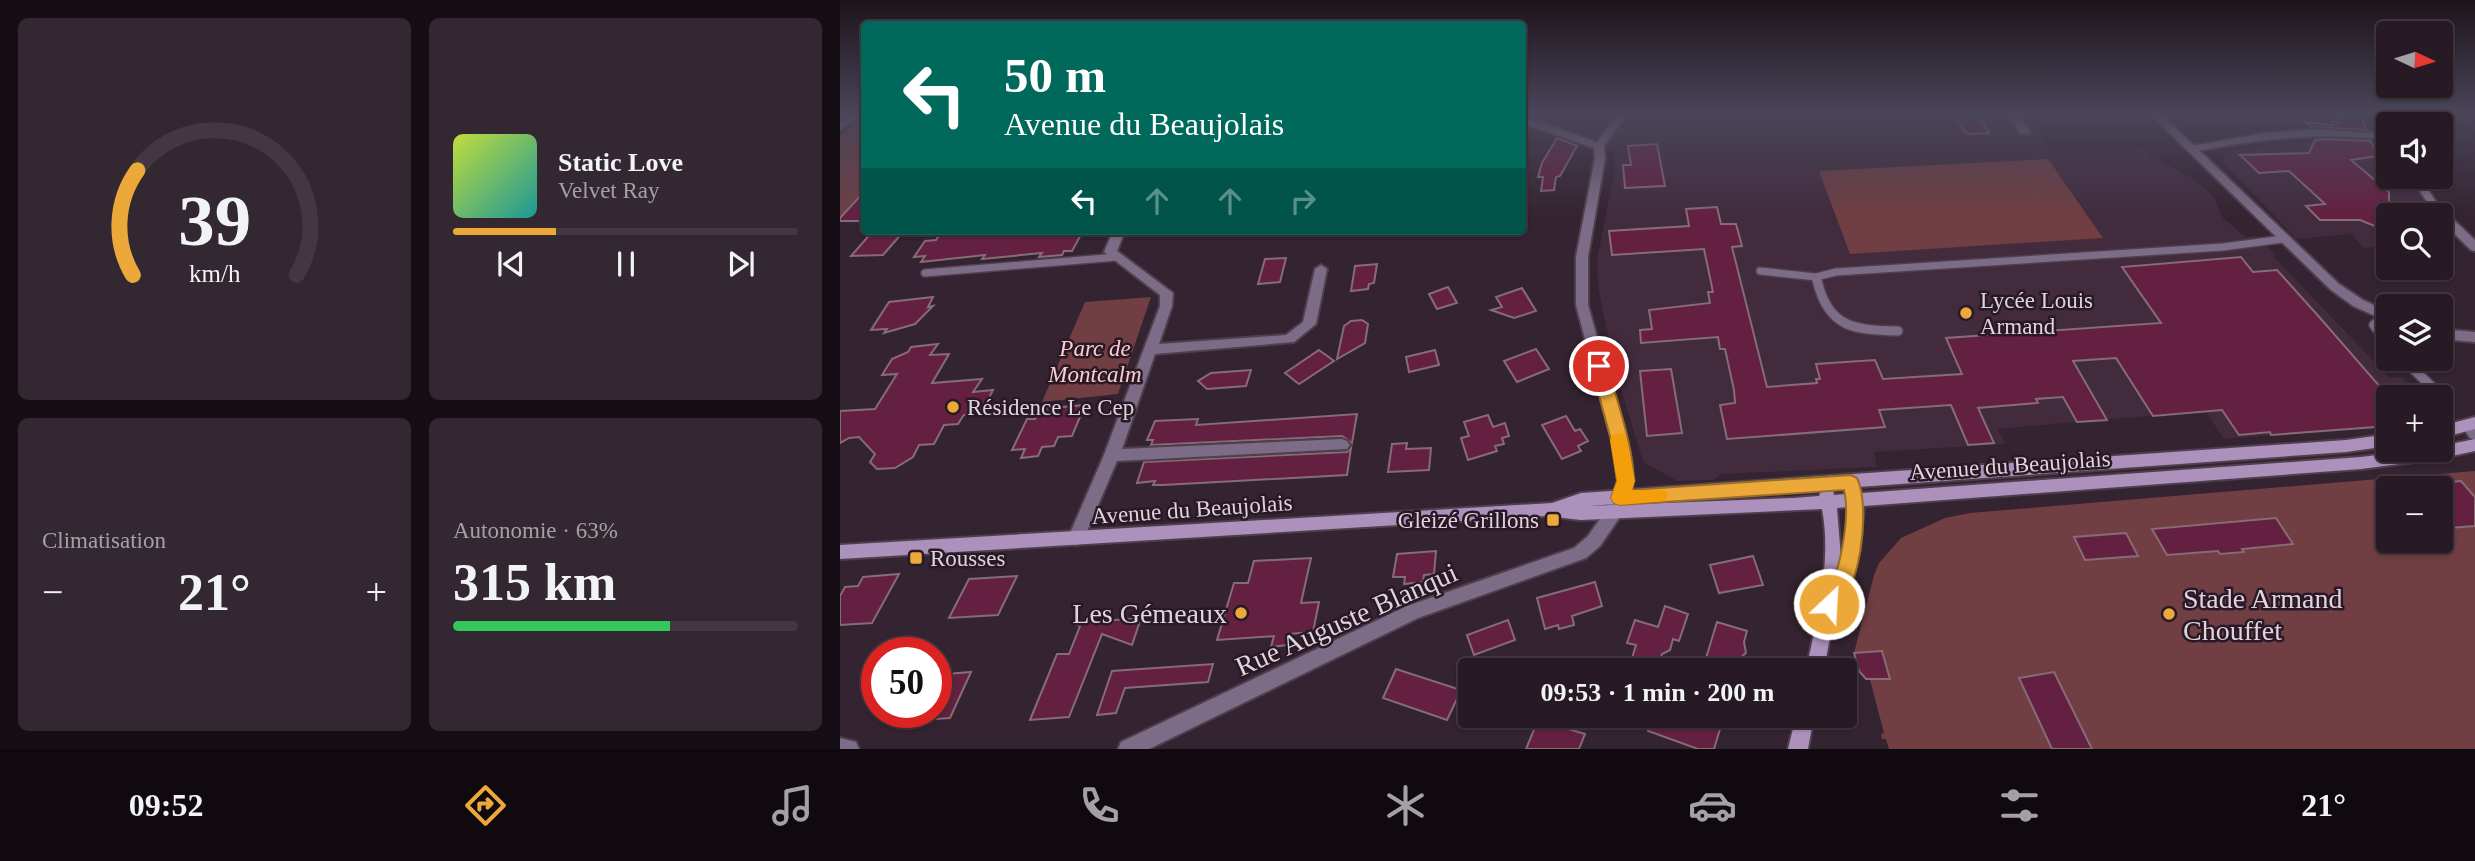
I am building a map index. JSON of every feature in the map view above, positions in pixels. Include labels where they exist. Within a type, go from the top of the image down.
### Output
[{"type":"main road","name":"Avenue du Beaujolais","points":[[1617,505],[1856,501],[2032,485],[2361,463],[2469,437]]},
{"type":"main road","name":"Avenue du Beaujolais","points":[[840,552],[1546,509],[1581,513],[1617,505],[1824,484],[2376,442]]},
{"type":"main road","points":[[1829,604],[1841,586],[1855,527],[1856,501],[1851,483]]},
{"type":"main road","points":[[1818,658],[1829,604],[1833,530],[1824,484]]},
{"type":"main road","points":[[1798,749],[1802,728]]},
{"type":"street","points":[[1599,148],[1600,158],[1582,257],[1582,305],[1619,440],[1626,481],[1617,505]]},
{"type":"street","points":[[2192,149],[2200,148]]},
{"type":"street","points":[[2192,149],[2335,286],[2376,312]]},
{"type":"street","points":[[2423,189],[2434,207],[2475,247]]},
{"type":"street","points":[[1076,538],[1112,455],[1166,306],[1167,293],[1110,252],[1117,235]]},
{"type":"street","points":[[1150,350],[1289,339],[1309,324],[1321,269]]},
{"type":"street","points":[[2453,335],[2475,336]]},
{"type":"street","points":[[1112,455],[1342,445]]},
{"type":"street","name":"Rue Auguste Blanqui","points":[[1128,749],[1413,612],[1580,553],[1594,541],[1617,505]]},
{"type":"street","points":[[840,748],[849,749]]},
{"type":"lane","points":[[1760,271],[1816,277],[1836,272],[2223,247],[2284,239]]},
{"type":"lane","points":[[925,273],[1117,257]]},
{"type":"lane","points":[[1816,277],[1826,311],[1841,324],[1855,329],[1898,331]]},
{"type":"lane","points":[[2415,371],[2430,385]]},
{"type":"shaded area","name":"Lycée Louis Armand","points":[[1608,148],[2049,148],[2051,151],[2143,149],[2149,155],[2192,178],[2205,189],[2215,199],[2223,218],[2246,237],[2257,236],[2376,363],[2376,371],[2383,371],[2389,377],[2403,378],[2409,385],[2376,385],[2376,427],[2224,439],[2205,411],[1998,429],[2005,444],[1874,452],[1877,467],[1722,474],[1714,480],[1677,481],[1643,462],[1618,379],[1626,372],[1619,343],[1609,341],[1598,286],[1597,260],[1614,175],[1615,151]]},
{"type":"shaded area","points":[[2253,148],[2334,148],[2350,160],[2376,159],[2376,189],[2415,189],[2425,203],[2376,203],[2376,247],[2364,248],[2351,234],[2296,239],[2223,162],[2226,151]]},
{"type":"green space","points":[[840,148],[861,148],[861,195],[840,218]]},
{"type":"green space","points":[[2048,159],[2103,238],[1850,254],[1819,171]]},
{"type":"green space","name":"Parc de Montcalm","points":[[1151,297],[1118,394],[1042,402],[1085,302]]},
{"type":"green space","name":"Stade Armand Chouffet","points":[[2475,471],[2475,749],[1889,749],[1886,739],[1882,739],[1881,734],[1884,733],[1870,680],[1859,671],[1854,653],[1879,563],[1901,538],[1945,518],[1970,513],[2376,479],[2376,553],[2453,553],[2453,476],[2415,476]]},
{"type":"building","points":[[1551,148],[1576,148],[1560,176],[1556,177],[1554,190],[1541,191],[1543,177],[1538,177]]},
{"type":"building","points":[[1628,148],[1658,148],[1665,186],[1625,188],[1623,165],[1631,165]]},
{"type":"building","points":[[2311,148],[2374,148],[2376,156],[2351,160],[2376,181],[2376,189],[2385,189],[2389,192],[2389,203],[2376,203],[2376,227],[2360,220],[2320,220],[2306,206],[2325,204],[2289,171],[2259,173],[2240,155],[2309,153]]},
{"type":"building","points":[[861,195],[861,221],[840,221]]},
{"type":"building","points":[[1717,207],[1721,224],[1736,224],[1742,246],[1732,247],[1767,387],[1817,383],[1816,379],[1820,379],[1816,364],[1875,360],[1883,379],[1962,374],[1946,338],[2161,323],[2122,267],[2241,257],[2253,272],[2277,270],[2379,385],[2376,385],[2376,427],[2239,435],[2222,410],[2153,416],[2116,358],[2073,361],[2107,420],[2077,422],[2063,397],[2036,399],[2038,403],[1978,408],[1994,443],[1968,445],[1951,405],[1879,410],[1885,427],[1727,439],[1720,405],[1735,403],[1734,390],[1725,349],[1720,349],[1718,337],[1641,343],[1640,330],[1652,329],[1649,310],[1710,303],[1708,292],[1713,292],[1704,249],[1612,255],[1609,231],[1689,226],[1686,209]]},
{"type":"building","points":[[869,235],[900,235],[883,255],[851,256]]},
{"type":"building","points":[[939,235],[1081,235],[1072,251],[1064,251],[1062,255],[1039,257],[1042,253],[982,259],[985,255],[921,262],[925,256],[914,257],[925,241],[936,240]]},
{"type":"building","points":[[1286,258],[1280,282],[1258,284],[1265,259]]},
{"type":"building","points":[[1377,264],[1374,283],[1369,284],[1368,289],[1351,291],[1355,266]]},
{"type":"building","points":[[1448,287],[1457,303],[1437,309],[1429,294]]},
{"type":"building","points":[[1522,288],[1536,311],[1514,318],[1491,310],[1502,307],[1496,297]]},
{"type":"building","points":[[933,297],[928,307],[933,306],[915,324],[884,333],[887,329],[871,330],[889,302]]},
{"type":"building","points":[[1362,320],[1368,324],[1365,343],[1337,359],[1344,326],[1351,321]]},
{"type":"building","name":"Résidence Le Cep","points":[[938,344],[930,355],[949,354],[932,383],[982,379],[973,392],[993,390],[983,410],[973,410],[963,416],[958,424],[944,425],[934,444],[919,445],[913,457],[895,468],[877,469],[870,462],[875,454],[859,437],[840,443],[840,411],[875,409],[897,374],[882,375],[892,359],[908,352],[911,347]]},
{"type":"building","points":[[1536,349],[1549,369],[1517,382],[1504,361]]},
{"type":"building","points":[[1319,350],[1334,361],[1299,384],[1285,373]]},
{"type":"building","points":[[1435,350],[1439,365],[1409,372],[1406,357]]},
{"type":"building","points":[[1671,369],[1682,433],[1647,436],[1640,371]]},
{"type":"building","points":[[1251,370],[1246,386],[1207,389],[1198,381],[1211,373]]},
{"type":"building","points":[[1085,405],[1072,436],[1058,437],[1054,446],[1042,447],[1038,456],[1021,458],[1025,449],[1012,450],[1027,419],[1035,419],[1040,409]]},
{"type":"building","points":[[1357,414],[1352,443],[1342,436],[1151,445],[1153,440],[1147,440],[1155,421],[1198,419],[1196,425]]},
{"type":"building","points":[[1488,415],[1493,427],[1505,423],[1509,436],[1502,438],[1504,444],[1495,446],[1497,451],[1468,460],[1461,438],[1469,436],[1464,422]]},
{"type":"building","points":[[1566,416],[1575,431],[1580,429],[1588,441],[1578,446],[1581,451],[1562,459],[1542,425]]},
{"type":"building","points":[[1407,443],[1406,449],[1431,448],[1429,470],[1388,472],[1392,444]]},
{"type":"building","points":[[1351,448],[1347,475],[1163,485],[1153,485],[1155,481],[1137,483],[1144,462],[1347,452]]},
{"type":"building","points":[[2461,481],[2475,497],[2475,526],[2453,528],[2453,482]]},
{"type":"building","points":[[2276,518],[2293,544],[2242,549],[2244,552],[2167,555],[2152,529]]},
{"type":"building","points":[[2126,533],[2138,556],[2085,560],[2074,537]]},
{"type":"building","points":[[1436,551],[1434,574],[1424,575],[1423,582],[1404,584],[1405,577],[1393,577],[1397,554]]},
{"type":"building","points":[[1753,556],[1763,585],[1719,593],[1710,565]]},
{"type":"building","points":[[1311,558],[1301,603],[1319,602],[1313,632],[1289,634],[1287,645],[1271,647],[1274,636],[1217,640],[1234,583],[1248,583],[1254,561]]},
{"type":"building","points":[[899,574],[872,623],[840,625],[840,596],[845,587],[858,586],[863,577]]},
{"type":"building","points":[[1017,576],[998,615],[949,618],[969,579]]},
{"type":"building","points":[[1595,582],[1602,606],[1572,616],[1574,625],[1559,629],[1558,625],[1545,629],[1537,598]]},
{"type":"building","points":[[1665,606],[1688,614],[1679,641],[1673,639],[1670,650],[1662,654],[1661,658],[1632,658],[1636,645],[1627,643],[1635,620],[1658,627]]},
{"type":"building","points":[[1141,618],[1132,645],[1102,634],[1069,717],[1030,720],[1057,654],[1069,654],[1080,626],[1073,623]]},
{"type":"building","points":[[1508,620],[1515,640],[1474,655],[1467,635]]},
{"type":"building","points":[[1717,622],[1747,631],[1744,642],[1746,653],[1740,658],[1706,658]]},
{"type":"building","points":[[1882,651],[1890,679],[1866,679],[1859,671],[1854,653]]},
{"type":"building","points":[[1213,664],[1208,682],[1125,688],[1116,713],[1097,715],[1112,671]]},
{"type":"building","points":[[1396,669],[1458,689],[1458,696],[1447,720],[1383,698]]},
{"type":"building","points":[[971,672],[952,714],[952,674]]},
{"type":"building","points":[[2054,672],[2092,749],[2052,749],[2019,678]]},
{"type":"building","points":[[1535,728],[1565,728],[1585,734],[1579,749],[1526,749]]},
{"type":"building","points":[[1649,728],[1720,728],[1714,749],[1698,749],[1648,731]]},
{"type":"slow traffic","points":[[1619,440],[1626,481],[1620,498],[1659,495]]},
{"type":"place","name":"Lycée Louis Armand","points":[[1966,313]]},
{"type":"place","name":"Résidence Le Cep","points":[[953,407]]},
{"type":"place","name":"Gleizé Grillons","points":[[1553,520]]},
{"type":"place","name":"Rousses","points":[[916,558]]},
{"type":"place","name":"Les Gémeaux","points":[[1241,613]]},
{"type":"place","name":"Stade Armand Chouffet","points":[[2169,614]]},
{"type":"route","points":[[1599,366],[1619,440],[1626,481],[1620,498],[1851,483],[1856,501],[1855,527],[1841,586],[1829,604]]}]
